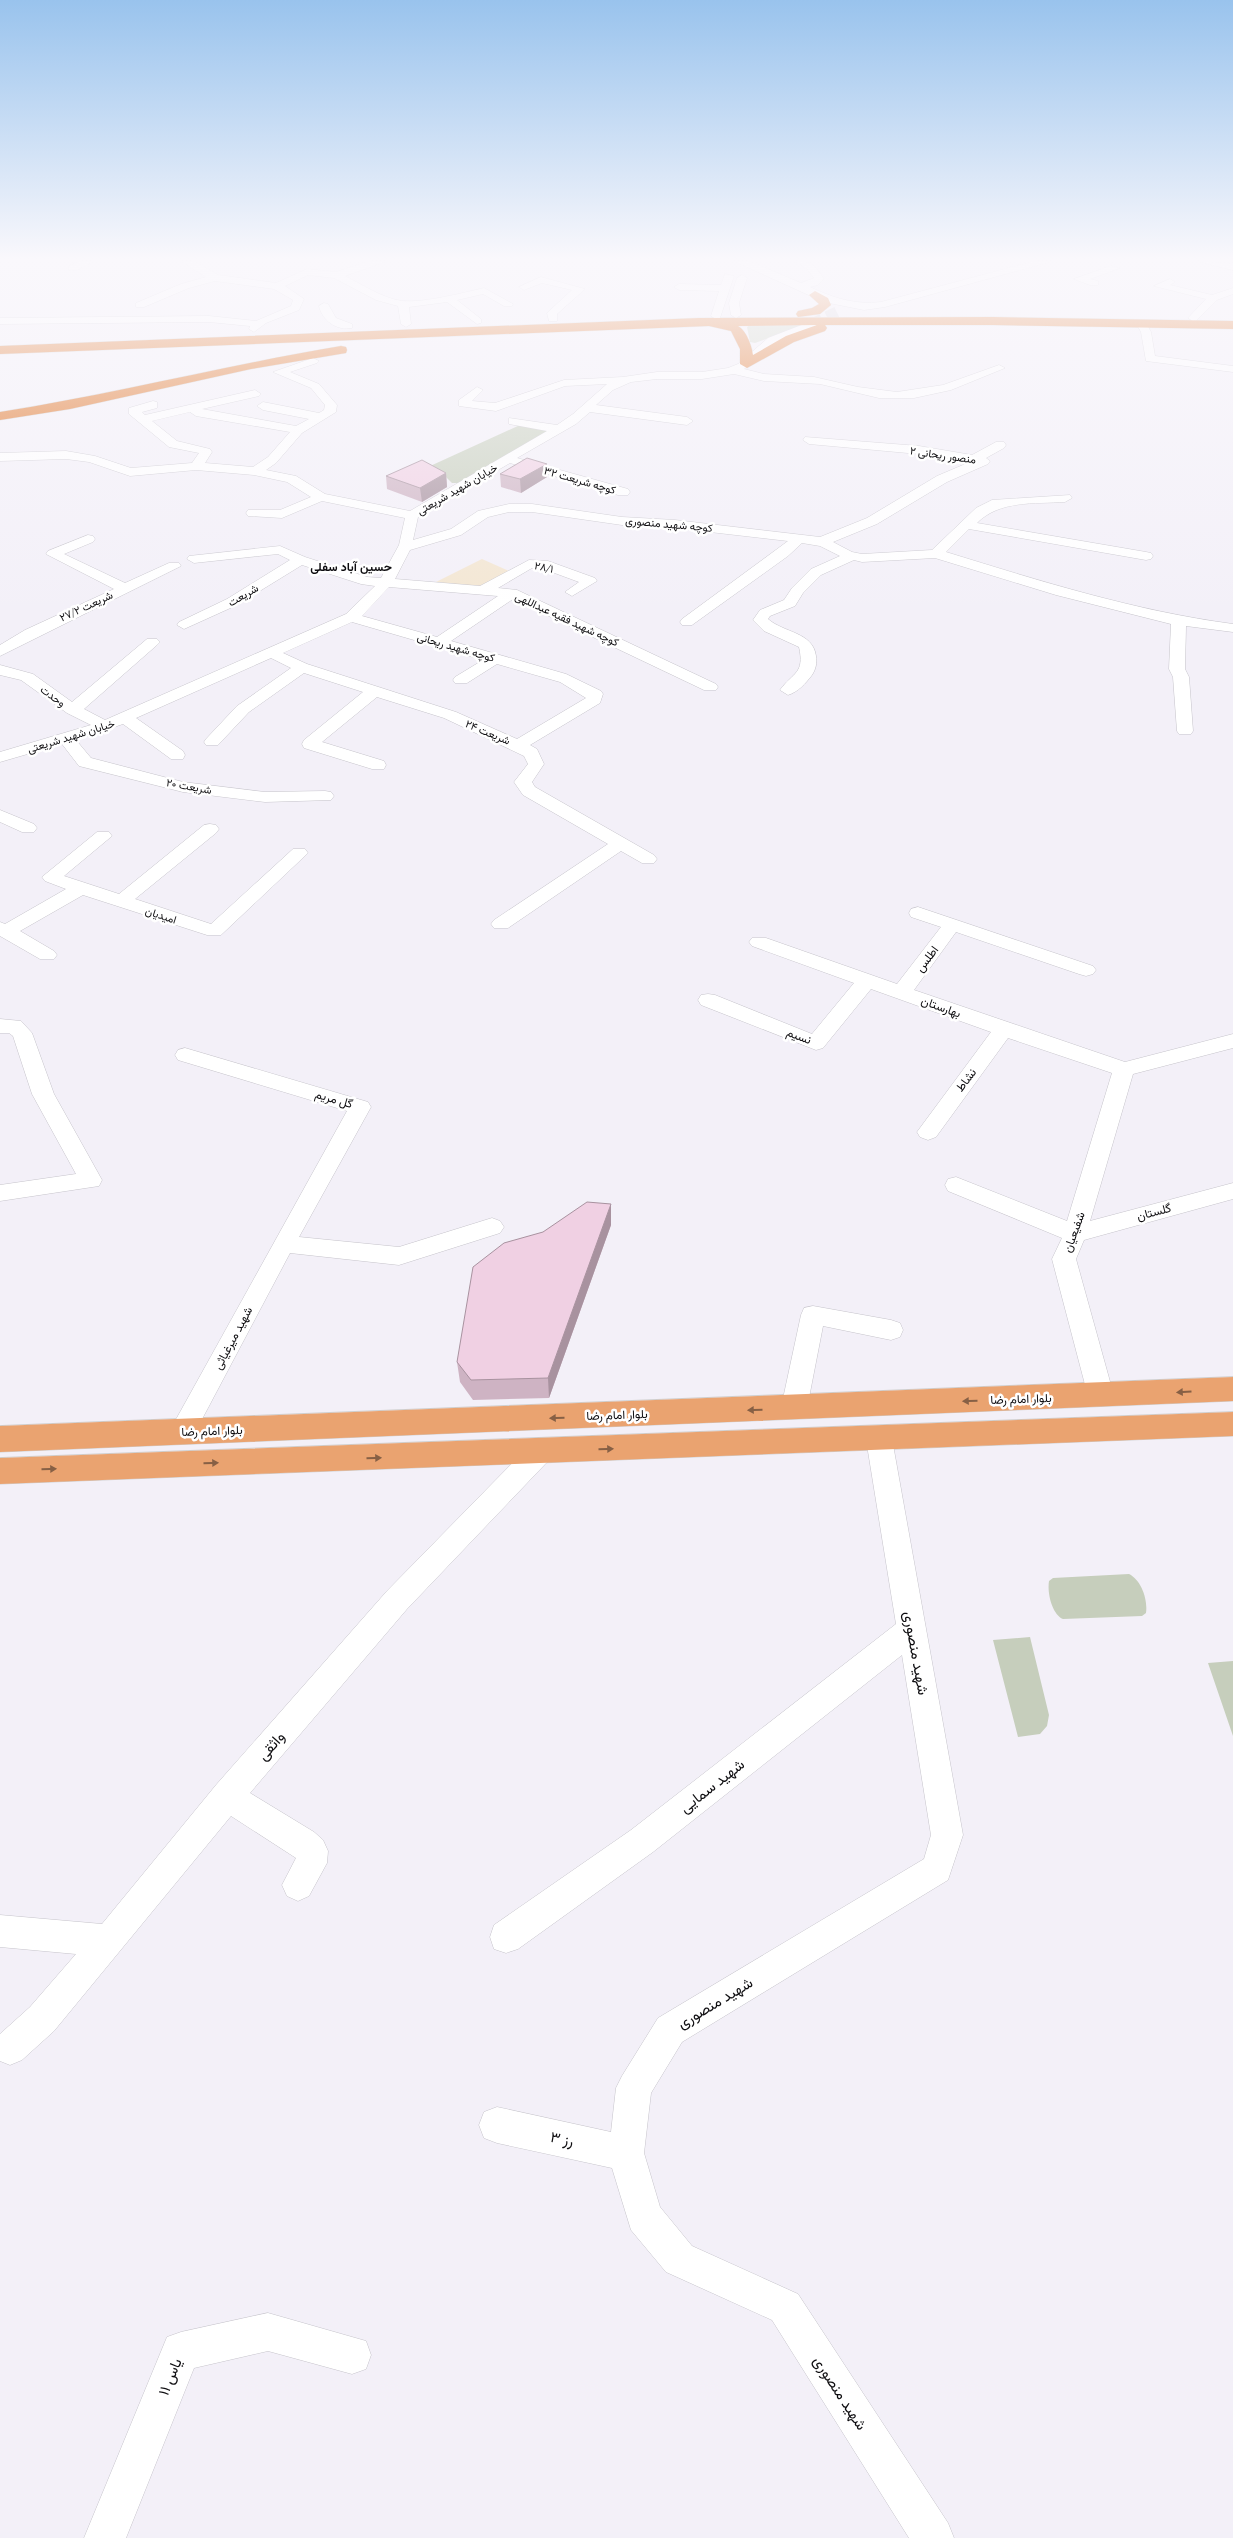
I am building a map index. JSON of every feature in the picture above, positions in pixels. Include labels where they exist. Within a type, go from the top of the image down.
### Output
[{"type":"highway","points":[[0,416],[94,400],[189,379]]},
{"type":"main road","name":"بلوار امام رضا","points":[[0,1439],[1233,1390]]},
{"type":"main road","points":[[1055,1398],[1066,1431]]},
{"type":"main road","points":[[0,1471],[542,1452],[1233,1424]]},
{"type":"street","points":[[256,471],[272,460],[298,430],[330,412],[331,405],[315,386],[298,379]]},
{"type":"street","name":"خیابان شهید شریعتی","points":[[0,757],[105,726],[351,617],[366,607],[385,583],[406,547],[412,515],[558,429],[589,408],[601,392],[627,379]]},
{"type":"street","points":[[797,379],[829,382],[859,392],[919,396],[953,387],[971,379]]},
{"type":"street","points":[[477,390],[463,403],[496,408],[564,383],[623,380]]},
{"type":"street","points":[[143,419],[255,394]]},
{"type":"street","points":[[153,405],[133,411],[173,444],[200,449],[206,452],[196,466]]},
{"type":"street","points":[[263,406],[320,417]]},
{"type":"street","points":[[589,408],[687,421]]},
{"type":"street","points":[[189,410],[298,430]]},
{"type":"street","points":[[514,421],[558,429]]},
{"type":"street","name":"منصور ریحانی ۲","points":[[809,440],[919,450],[984,461],[942,479],[872,521],[821,542]]},
{"type":"street","points":[[975,459],[1000,445]]},
{"type":"street","points":[[0,456],[66,455],[91,459],[130,472],[196,466],[256,471],[291,479],[321,497],[412,515]]},
{"type":"street","name":"کوچه شریعت ۳۲","points":[[508,460],[623,492]]},
{"type":"street","points":[[253,512],[282,514],[321,497]]},
{"type":"street","points":[[1065,498],[997,503],[981,511],[936,554],[1034,585],[1179,621],[1233,628]]},
{"type":"street","name":"کوچه شهید منصوری","points":[[406,547],[456,532],[482,514],[509,508],[532,508],[622,521],[675,524],[799,538],[821,542],[852,556],[880,559],[936,554]]},
{"type":"street","points":[[967,525],[1146,556]]},
{"type":"street","points":[[687,622],[783,553],[799,538]]},
{"type":"street","points":[[88,539],[53,554],[124,588]]},
{"type":"street","name":"کوچه شهید فقیه عبداللهی","points":[[194,559],[280,550],[300,560],[366,581],[512,594],[710,687]]},
{"type":"street","points":[[788,690],[806,675],[810,660],[806,645],[795,638],[764,626],[760,620],[765,614],[790,603],[797,591],[816,572],[852,556]]},
{"type":"street","name":"شریعت","points":[[184,625],[232,602],[300,560]]},
{"type":"street","name":"۲۸/۱","points":[[483,590],[529,564],[544,564],[590,581],[572,592]]},
{"type":"street","name":"شریعت ۲۷/۲","points":[[0,651],[30,633],[174,566]]},
{"type":"street","points":[[439,642],[512,594]]},
{"type":"street","name":"کوچه شهید ریحانی","points":[[351,617],[563,679],[595,694],[594,700],[518,745]]},
{"type":"street","points":[[1179,621],[1177,669],[1181,677],[1186,731]]},
{"type":"street","points":[[73,710],[152,642]]},
{"type":"street","name":"شریعت ۲۴","points":[[272,653],[302,667],[373,692],[450,715],[518,745],[531,753],[536,764],[523,782],[529,791],[648,859]]},
{"type":"street","points":[[461,680],[496,658]]},
{"type":"street","points":[[212,742],[243,709],[302,667]]},
{"type":"street","name":"وحدت","points":[[0,670],[27,677],[73,710],[105,726]]},
{"type":"street","points":[[373,692],[310,744],[378,765]]},
{"type":"street","points":[[125,718],[176,755]]},
{"type":"street","name":"شریعت ۲۰","points":[[66,738],[86,762],[183,786],[265,797],[325,796]]},
{"type":"street","points":[[0,815],[28,828]]},
{"type":"street","points":[[122,902],[210,829]]},
{"type":"street","name":"امیدیان","points":[[103,836],[51,877],[214,931],[299,853]]},
{"type":"street","points":[[501,924],[621,843]]},
{"type":"street","points":[[3,929],[81,888]]},
{"type":"street","points":[[918,913],[1086,970]]},
{"type":"street","name":"اطلس","points":[[901,993],[952,925]]},
{"type":"street","points":[[3,929],[47,955]]},
{"type":"street","name":"بهارستان","points":[[759,942],[866,981],[1124,1069]]},
{"type":"street","name":"نسیم","points":[[708,1000],[816,1043],[866,981]]},
{"type":"street","points":[[0,1026],[14,1026],[22,1033],[43,1094],[90,1180],[0,1193]]},
{"type":"street","name":"نشاط","points":[[928,1132],[1004,1029]]},
{"type":"street","points":[[1124,1069],[1233,1041]]},
{"type":"street","name":"گل مریم","points":[[185,1056],[360,1107],[283,1244]]},
{"type":"street","name":"شفیعیان","points":[[1101,1396],[1064,1259],[1075,1234],[1124,1069]]},
{"type":"street","points":[[956,1185],[1075,1234]]},
{"type":"street","name":"گلستان","points":[[1075,1234],[1233,1191]]},
{"type":"street","points":[[283,1244],[399,1256],[492,1227]]},
{"type":"street","name":"شهید میرغیاثی","points":[[182,1432],[283,1244]]},
{"type":"street","points":[[794,1408],[813,1315],[891,1330]]},
{"type":"street","name":"شهید منصوری","points":[[879,1438],[947,1835],[937,1869],[670,2030],[634,2088],[626,2153],[644,2217],[680,2259],[785,2307],[922,2533]]},
{"type":"street","name":"واثقی","points":[[10,2048],[42,2019],[109,1941],[227,1796],[397,1600],[542,1452]]},
{"type":"street","name":"شهید سمایی","points":[[506,1937],[642,1841],[912,1628]]},
{"type":"street","points":[[227,1796],[312,1851],[311,1862],[298,1884]]},
{"type":"street","points":[[0,1931],[109,1941]]},
{"type":"street","name":"رز ۳","points":[[497,2125],[626,2153]]},
{"type":"street","name":"یاس ۱۱","points":[[105,2538],[181,2351],[268,2332],[352,2355]]},
{"type":"shaded area","points":[[482,559],[509,571],[481,587],[436,582]]},
{"type":"green space","points":[[520,425],[553,431],[461,483],[452,483],[443,474],[428,467]]},
{"type":"green space","points":[[1129,1574],[1140,1585],[1145,1596],[1146,1613],[1142,1616],[1063,1619],[1053,1608],[1049,1581],[1053,1578]]},
{"type":"green space","points":[[1030,1637],[1049,1715],[1047,1726],[1040,1734],[1018,1737],[993,1640]]},
{"type":"green space","points":[[1233,1661],[1233,1736],[1208,1663]]},
{"type":"building","points":[[527,458],[547,464],[520,479],[500,474]]},
{"type":"building","points":[[422,460],[446,473],[420,488],[386,476]]},
{"type":"building","points":[[587,1202],[611,1204],[548,1378],[471,1380],[457,1362],[473,1267],[504,1243],[543,1232]]},
{"type":"district","name":"حسین آباد سفلی","points":[[351,567]]}]
